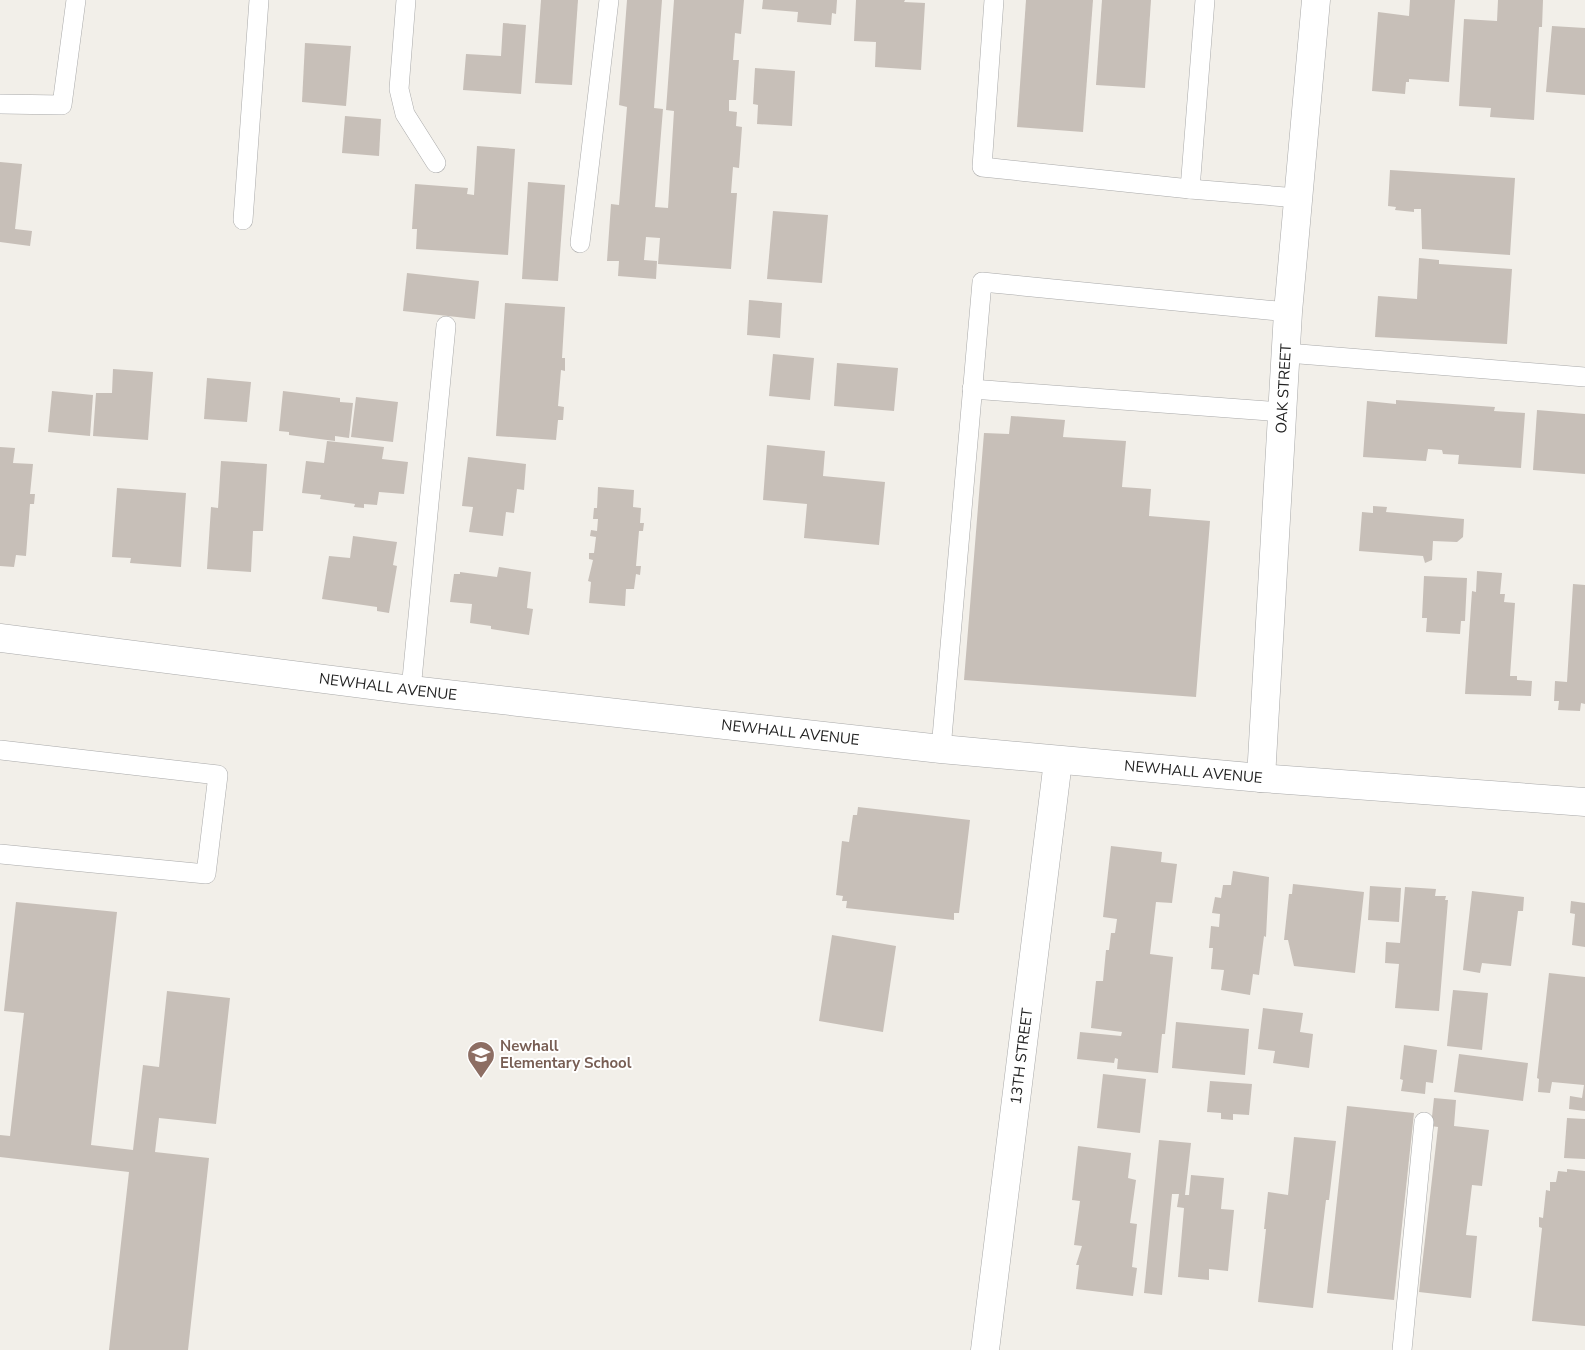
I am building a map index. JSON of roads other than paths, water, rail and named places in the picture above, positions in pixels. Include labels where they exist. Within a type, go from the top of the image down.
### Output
[{"type":"street","name":"OAK STREET","points":[[1262,778],[1288,312],[1316,0]]},
{"type":"street","name":"NEWHALL AVENUE","points":[[0,638],[411,690],[941,749],[1262,778],[1585,802]]},
{"type":"street","name":"13TH STREET","points":[[985,1350],[1058,761]]},
{"type":"lane","points":[[0,104],[62,105],[76,0]]},
{"type":"lane","points":[[243,220],[258,0]]},
{"type":"lane","points":[[406,0],[399,89],[405,114],[436,163]]},
{"type":"lane","points":[[580,243],[609,0]]},
{"type":"lane","points":[[994,0],[982,168],[1298,198]]},
{"type":"lane","points":[[1190,189],[1205,0]]},
{"type":"lane","points":[[941,749],[982,282],[1288,312]]},
{"type":"lane","points":[[411,690],[446,326]]},
{"type":"lane","points":[[1287,353],[1585,377]]},
{"type":"lane","points":[[972,389],[1282,412]]},
{"type":"lane","points":[[0,750],[218,775],[206,874],[0,854]]},
{"type":"lane","points":[[1402,1350],[1424,1122]]},
{"type":"place","name":"Newhall Elementary School","points":[[481,1079]]}]
